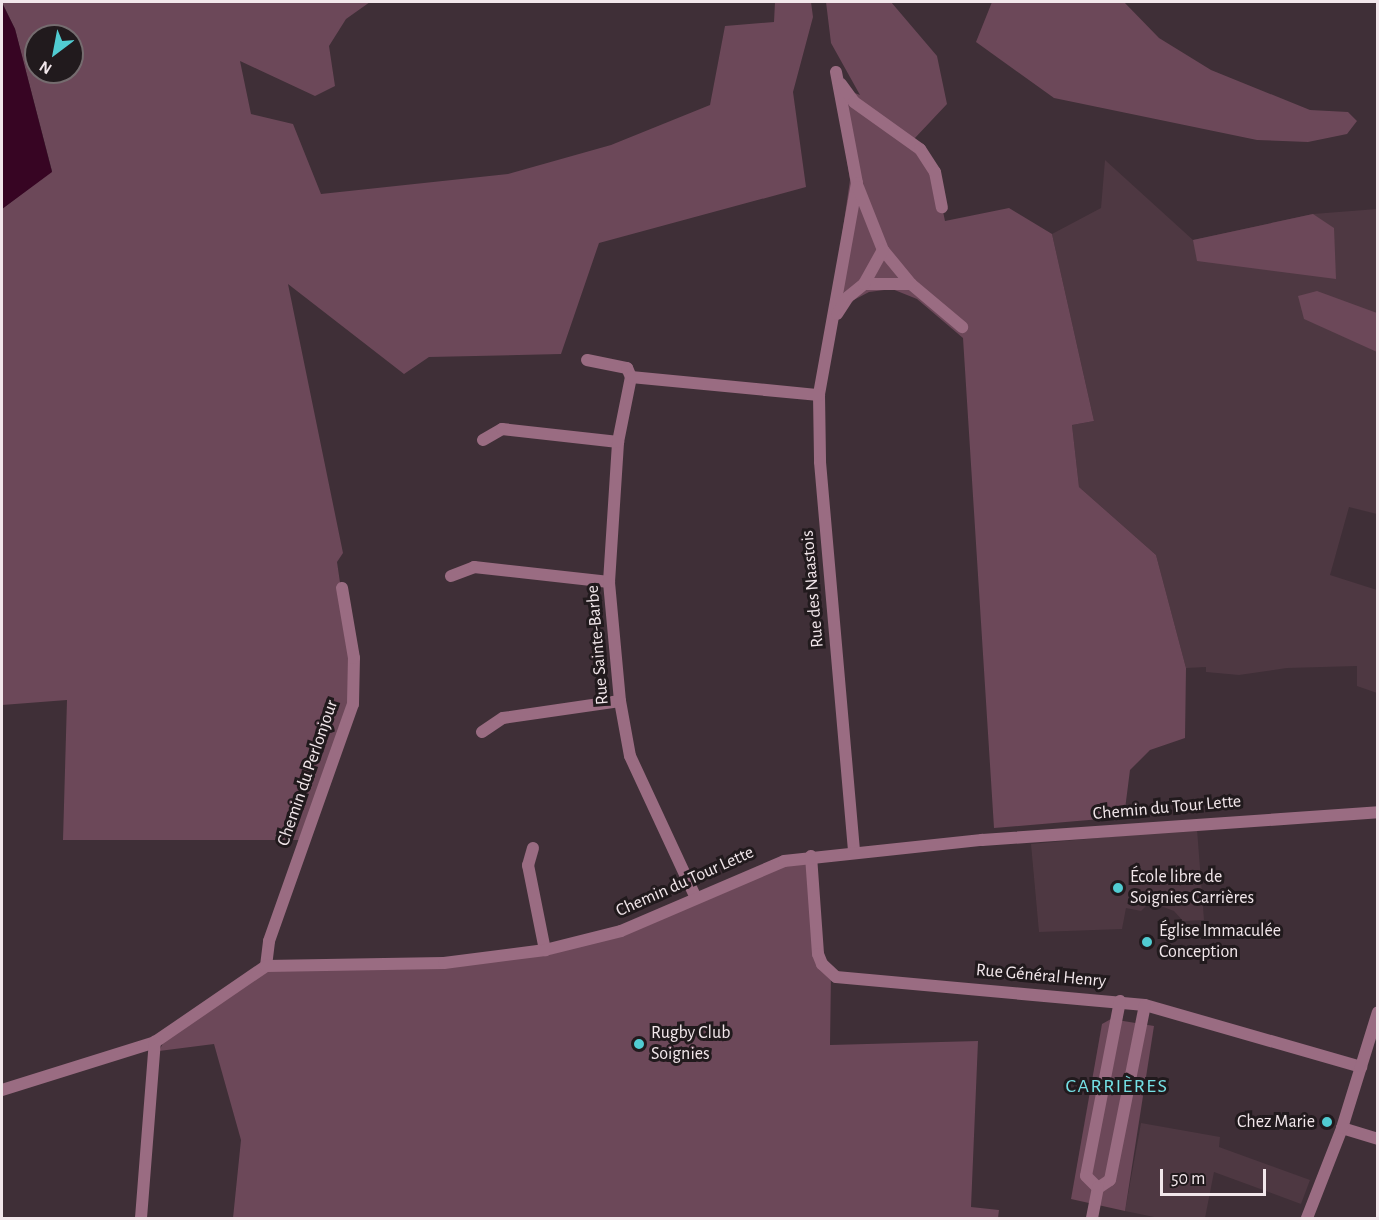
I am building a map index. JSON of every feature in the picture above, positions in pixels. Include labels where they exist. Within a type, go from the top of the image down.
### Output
[{"type":"street","name":"Rue des Naastois","points":[[942,207],[935,172],[920,149],[869,114],[843,89],[836,72],[857,183],[883,250],[911,284],[962,327]]},
{"type":"street","points":[[846,124],[851,116],[869,114]]},
{"type":"street","name":"Rue des Naastois","points":[[854,852],[820,462],[819,395],[857,183]]},
{"type":"street","name":"Rue des Naastois","points":[[831,324],[848,297],[864,284],[883,250]]},
{"type":"street","points":[[864,284],[911,284]]},
{"type":"street","points":[[587,360],[627,368],[631,377],[819,395]]},
{"type":"street","name":"Rue Sainte-Barbe","points":[[631,377],[618,442],[609,582],[620,701],[630,756],[695,896]]},
{"type":"street","points":[[483,440],[502,429],[618,442]]},
{"type":"street","points":[[451,576],[474,567],[609,582]]},
{"type":"street","name":"Chemin du Perlonjour","points":[[266,966],[269,941],[353,704],[354,658],[342,588]]},
{"type":"street","points":[[482,732],[503,718],[620,701]]},
{"type":"street","name":"Chemin du Tour Lette","points":[[266,966],[444,963],[545,950],[621,931],[695,896],[767,866],[811,856],[1377,812]]},
{"type":"street","points":[[533,848],[528,865],[545,950]]},
{"type":"street","name":"Rue Général Henry","points":[[811,856],[818,954],[822,964],[836,977],[1145,1005],[1361,1067]]},
{"type":"street","points":[[2,1090],[155,1042],[266,966]]},
{"type":"street","points":[[1098,1188],[1086,1176],[1120,1001]]},
{"type":"street","points":[[1092,1218],[1098,1188],[1110,1180],[1145,1005]]},
{"type":"street","points":[[1308,1218],[1342,1128],[1377,1012]]},
{"type":"street","points":[[141,1218],[155,1042]]},
{"type":"street","points":[[1342,1128],[1377,1139]]},
{"type":"shaded area","points":[[2,2],[370,2],[346,19],[329,46],[335,86],[315,96],[240,61],[251,114],[293,124],[321,194],[508,174],[611,145],[710,105],[725,26],[774,22],[775,2],[811,2],[813,17],[793,92],[806,187],[599,243],[561,354],[429,357],[404,374],[288,284],[343,553],[337,562],[355,685],[305,840],[63,840],[67,700],[2,705],[2,209],[52,171],[29,84],[84,84],[84,24],[24,24],[24,64],[15,29]]},
{"type":"shaded area","points":[[826,2],[891,2],[937,56],[947,104],[914,139],[935,172],[945,221],[1009,208],[1052,234],[1094,421],[1072,425],[1079,487],[1156,555],[1186,668],[1185,738],[1150,750],[1130,770],[1124,817],[994,828],[963,338],[917,299],[892,289],[869,292],[831,312],[850,180],[836,86],[860,95],[831,43]]},
{"type":"shaded area","points":[[992,2],[1124,2],[1159,38],[1211,70],[1310,110],[1348,112],[1357,121],[1347,134],[1308,142],[1257,140],[1054,98],[976,42]]},
{"type":"shaded area","points":[[2,3],[15,29],[24,64],[24,84],[29,84],[52,172],[2,209]]},
{"type":"shaded area","points":[[1105,160],[1193,240],[1313,214],[1377,209],[1377,514],[1349,507],[1330,575],[1377,590],[1377,693],[1357,686],[1357,666],[1287,668],[1239,675],[1206,672],[1206,667],[1186,668],[1156,555],[1079,487],[1072,425],[1094,421],[1052,234],[1101,208]]},
{"type":"shaded area","points":[[1313,214],[1334,228],[1336,279],[1197,261],[1193,240]]},
{"type":"shaded area","points":[[1317,291],[1377,313],[1377,352],[1304,319],[1298,296]]},
{"type":"shaded area","name":"École libre de Soignies Carrières","points":[[1197,829],[1204,920],[1183,921],[1174,911],[1150,902],[1141,911],[1126,908],[1122,929],[1039,932],[1031,844]]},
{"type":"shaded area","points":[[811,856],[819,949],[831,973],[830,1045],[978,1041],[971,1207],[999,1210],[998,1218],[233,1218],[241,1140],[214,1044],[159,1051],[163,1043],[266,966],[444,963],[585,941]]},
{"type":"shaded area","points":[[1111,1019],[1154,1026],[1125,1211],[1071,1199],[1102,1024]]},
{"type":"shaded area","points":[[1141,1123],[1220,1137],[1219,1147],[1310,1180],[1301,1204],[1214,1172],[1205,1218],[1159,1218],[1125,1211]]},
{"type":"place","name":"École libre de Soignies Carrières","points":[[1118,888]]},
{"type":"place","name":"Église Immaculée Conception","points":[[1147,942]]},
{"type":"place","name":"Rugby Club Soignies","points":[[639,1044]]},
{"type":"place","name":"Chez Marie","points":[[1327,1122]]},
{"type":"district","name":"CARRIÈRES","points":[[1117,1086]]}]
